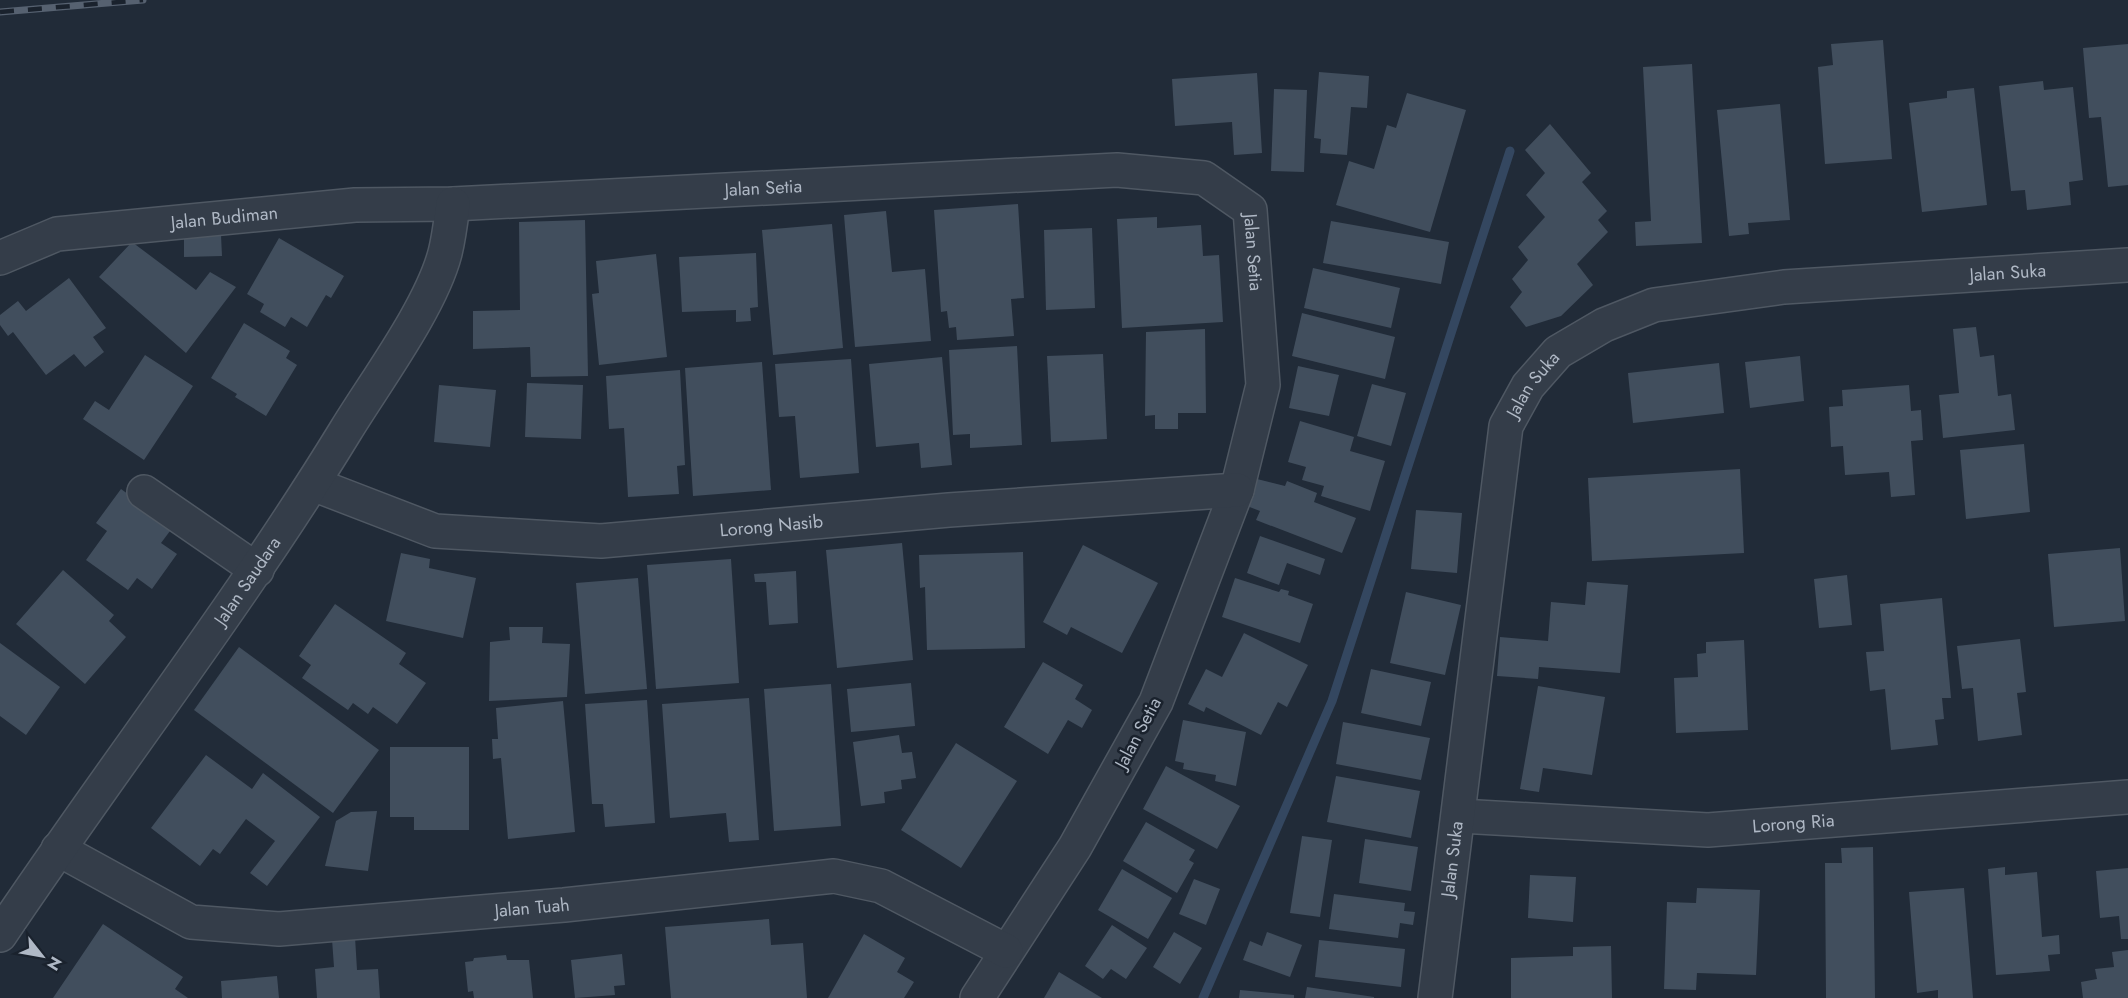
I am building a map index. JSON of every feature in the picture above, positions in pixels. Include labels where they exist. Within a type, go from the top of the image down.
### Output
[{"type":"street","name":"Jalan Setia","points":[[453,204],[1117,170],[1204,178],[1250,210],[1263,385],[1237,490],[1156,702],[1075,847],[977,998]]},
{"type":"street","name":"Jalan Budiman","points":[[0,258],[57,234],[355,205],[453,204]]},
{"type":"street","name":"Jalan Saudara","points":[[0,935],[58,849],[257,570],[313,484],[423,304],[445,254],[453,204]]},
{"type":"street","name":"Jalan Suka","points":[[1436,998],[1506,426],[1528,386],[1558,352],[1604,325],[1654,305],[1784,286],[2128,265]]},
{"type":"street","name":"Lorong Nasib","points":[[313,484],[435,531],[601,541],[950,510],[1237,490]]},
{"type":"street","points":[[144,492],[257,570]]},
{"type":"street","name":"Lorong Ria","points":[[1460,816],[1708,830],[2128,797]]},
{"type":"street","name":"Jalan Tuah","points":[[58,849],[191,922],[279,929],[564,905],[834,876],[881,886],[1006,951]]},
{"type":"building","points":[[1883,40],[1892,159],[1825,164],[1818,67],[1833,65],[1831,44]]},
{"type":"building","points":[[2128,44],[2128,185],[2108,187],[2101,117],[2089,118],[2083,48]]},
{"type":"building","points":[[1692,64],[1702,243],[1636,246],[1635,222],[1651,221],[1643,67]]},
{"type":"building","points":[[1319,72],[1369,76],[1367,108],[1351,107],[1347,155],[1320,153],[1321,139],[1314,138]]},
{"type":"building","points":[[1257,73],[1262,153],[1234,155],[1232,122],[1175,126],[1172,79]]},
{"type":"building","points":[[2043,81],[2044,90],[2073,87],[2083,180],[2069,182],[2071,205],[2027,210],[2025,190],[2011,191],[1999,86]]},
{"type":"building","points":[[1974,88],[1987,205],[1922,212],[1909,103],[1947,98],[1947,91]]},
{"type":"building","points":[[1274,89],[1307,90],[1304,172],[1271,171]]},
{"type":"building","points":[[1407,93],[1466,110],[1430,232],[1336,205],[1349,161],[1374,169],[1387,125],[1396,128]]},
{"type":"building","points":[[1780,104],[1790,220],[1748,223],[1749,234],[1729,236],[1717,110]]},
{"type":"building","points":[[1550,124],[1591,173],[1582,182],[1607,211],[1598,220],[1608,232],[1577,264],[1593,285],[1561,316],[1526,327],[1510,307],[1522,292],[1512,279],[1528,260],[1518,247],[1545,217],[1526,195],[1545,173],[1525,150]]},
{"type":"building","points":[[1018,204],[1024,298],[1011,299],[1014,336],[957,340],[956,327],[949,328],[947,311],[941,312],[934,210]]},
{"type":"building","points":[[886,211],[892,272],[925,269],[931,341],[855,347],[844,215]]},
{"type":"building","points":[[1157,217],[1157,228],[1201,225],[1203,256],[1219,255],[1223,322],[1122,328],[1117,219]]},
{"type":"building","points":[[585,220],[588,376],[531,377],[530,347],[473,349],[473,311],[520,310],[519,222]]},
{"type":"building","points":[[1331,221],[1449,242],[1441,284],[1323,263]]},
{"type":"building","points":[[832,224],[843,348],[773,355],[762,230]]},
{"type":"building","points":[[1092,228],[1095,308],[1046,310],[1044,230]]},
{"type":"building","points":[[221,235],[222,256],[184,257],[184,237]]},
{"type":"building","points":[[279,238],[344,276],[331,298],[326,295],[307,327],[291,317],[285,327],[260,312],[264,304],[247,294]]},
{"type":"building","points":[[132,242],[196,290],[210,272],[236,287],[186,353],[99,277]]},
{"type":"building","points":[[756,253],[758,307],[750,308],[751,321],[736,322],[736,310],[682,312],[679,257]]},
{"type":"building","points":[[656,254],[667,357],[599,365],[592,294],[599,293],[596,261]]},
{"type":"building","points":[[1313,268],[1400,288],[1391,328],[1304,308]]},
{"type":"building","points":[[69,278],[106,328],[93,337],[104,352],[85,367],[74,354],[46,375],[13,332],[8,336],[0,325],[0,315],[18,301],[26,311]]},
{"type":"building","points":[[1302,313],[1395,337],[1385,379],[1292,356]]},
{"type":"building","points":[[244,323],[290,351],[286,358],[297,365],[266,416],[235,397],[237,394],[211,378]]},
{"type":"building","points":[[1976,327],[1980,357],[1994,355],[1998,396],[2011,394],[2015,430],[1943,438],[1939,395],[1959,393],[1953,329]]},
{"type":"building","points":[[1205,329],[1206,413],[1178,413],[1178,429],[1155,429],[1155,415],[1145,416],[1146,332]]},
{"type":"building","points":[[1017,346],[1022,445],[970,448],[970,434],[953,435],[949,350]]},
{"type":"building","points":[[1103,354],[1107,439],[1051,442],[1047,356]]},
{"type":"building","points":[[145,355],[193,386],[144,460],[83,419],[95,401],[109,410]]},
{"type":"building","points":[[1800,356],[1804,401],[1750,408],[1745,362]]},
{"type":"building","points":[[942,357],[952,465],[921,468],[919,443],[876,447],[869,364]]},
{"type":"building","points":[[851,359],[859,473],[800,478],[795,416],[779,417],[775,364]]},
{"type":"building","points":[[762,362],[771,490],[693,496],[685,368]]},
{"type":"building","points":[[1719,363],[1724,413],[1633,423],[1628,373]]},
{"type":"building","points":[[1298,366],[1339,375],[1329,416],[1289,408]]},
{"type":"building","points":[[680,370],[685,465],[677,466],[679,494],[628,497],[624,428],[609,429],[606,376]]},
{"type":"building","points":[[527,383],[583,385],[581,439],[525,437]]},
{"type":"building","points":[[1372,384],[1406,393],[1391,446],[1357,436]]},
{"type":"building","points":[[439,385],[496,390],[490,447],[434,442]]},
{"type":"building","points":[[1909,385],[1911,411],[1921,410],[1923,440],[1911,441],[1915,495],[1891,497],[1889,472],[1845,475],[1843,446],[1831,447],[1829,407],[1843,406],[1842,390]]},
{"type":"building","points":[[1300,421],[1354,437],[1350,451],[1385,461],[1370,511],[1321,496],[1324,486],[1302,480],[1306,467],[1288,462]]},
{"type":"building","points":[[2024,444],[2030,512],[1966,519],[1960,450]]},
{"type":"building","points":[[1740,469],[1744,553],[1592,561],[1588,478]]},
{"type":"building","points":[[1257,479],[1285,486],[1287,481],[1317,493],[1314,502],[1356,518],[1342,553],[1256,520],[1260,511],[1247,506]]},
{"type":"building","points":[[121,489],[173,527],[161,543],[177,554],[152,589],[137,578],[128,590],[86,560],[107,531],[96,523]]},
{"type":"building","points":[[1416,510],[1462,513],[1457,573],[1411,569]]},
{"type":"building","points":[[1260,536],[1325,559],[1320,575],[1287,563],[1279,585],[1247,573]]},
{"type":"building","points":[[902,543],[913,660],[837,668],[826,550]]},
{"type":"building","points":[[1083,545],[1158,583],[1122,653],[1071,627],[1067,635],[1043,622]]},
{"type":"building","points":[[2120,548],[2125,621],[2054,627],[2048,554]]},
{"type":"building","points":[[1023,552],[1025,648],[927,650],[925,587],[920,588],[919,555]]},
{"type":"building","points":[[401,553],[430,559],[429,568],[476,578],[463,638],[386,621]]},
{"type":"building","points":[[731,559],[739,683],[656,689],[647,565]]},
{"type":"building","points":[[63,570],[114,615],[109,621],[126,637],[85,684],[16,624]]},
{"type":"building","points":[[796,571],[798,623],[769,625],[766,582],[755,582],[754,574]]},
{"type":"building","points":[[1847,575],[1852,625],[1819,628],[1814,579]]},
{"type":"building","points":[[638,578],[647,689],[585,694],[576,583]]},
{"type":"building","points":[[1235,578],[1279,592],[1281,589],[1289,591],[1288,595],[1313,604],[1300,643],[1222,617]]},
{"type":"building","points":[[1587,582],[1628,585],[1620,673],[1539,667],[1538,679],[1497,676],[1500,637],[1548,641],[1551,602],[1585,605]]},
{"type":"building","points":[[1406,592],[1461,605],[1445,675],[1390,663]]},
{"type":"building","points":[[1942,598],[1951,698],[1942,698],[1944,719],[1935,720],[1938,745],[1891,750],[1885,689],[1870,691],[1866,652],[1884,651],[1880,604]]},
{"type":"building","points":[[335,604],[406,653],[399,664],[426,683],[397,724],[373,707],[368,714],[353,703],[348,710],[302,678],[311,665],[299,656]]},
{"type":"building","points":[[509,627],[543,627],[542,643],[570,644],[567,697],[489,701],[490,642],[510,640]]},
{"type":"building","points":[[1244,633],[1308,665],[1287,707],[1278,702],[1261,735],[1206,707],[1204,712],[1188,704],[1206,669],[1222,677]]},
{"type":"building","points":[[2020,639],[2026,692],[2017,693],[2022,735],[1978,741],[1973,688],[1962,689],[1957,646]]},
{"type":"building","points":[[1744,640],[1748,730],[1676,733],[1674,678],[1698,677],[1697,654],[1706,653],[1706,642]]},
{"type":"building","points":[[0,643],[60,687],[26,735],[0,716]]},
{"type":"building","points":[[239,647],[379,750],[333,813],[194,710]]},
{"type":"building","points":[[1043,662],[1083,685],[1075,699],[1092,710],[1082,728],[1068,720],[1048,754],[1004,727]]},
{"type":"building","points":[[1371,669],[1431,682],[1421,726],[1361,713]]},
{"type":"building","points":[[911,683],[915,726],[851,732],[847,689]]},
{"type":"building","points":[[831,684],[841,826],[774,831],[764,689]]},
{"type":"building","points":[[1538,686],[1605,697],[1592,775],[1543,768],[1539,792],[1520,789]]},
{"type":"building","points":[[749,698],[759,840],[729,842],[726,813],[670,818],[662,704]]},
{"type":"building","points":[[647,700],[655,823],[605,827],[603,804],[592,804],[585,704]]},
{"type":"building","points":[[563,701],[575,832],[508,839],[501,758],[493,759],[492,739],[498,739],[496,708]]},
{"type":"building","points":[[1183,720],[1246,732],[1236,786],[1215,781],[1216,775],[1183,769],[1184,763],[1175,761]]},
{"type":"building","points":[[1343,722],[1430,738],[1421,780],[1336,764]]},
{"type":"building","points":[[899,735],[902,753],[912,752],[916,778],[901,780],[902,789],[884,792],[885,803],[861,806],[853,742]]},
{"type":"building","points":[[956,743],[1017,781],[961,868],[901,830]]},
{"type":"building","points":[[390,747],[469,747],[469,830],[414,830],[414,817],[390,817]]},
{"type":"building","points":[[206,755],[252,789],[263,773],[320,817],[267,886],[250,873],[275,841],[246,819],[220,854],[213,849],[200,866],[151,828]]},
{"type":"building","points":[[1166,766],[1240,806],[1217,849],[1143,809]]},
{"type":"building","points":[[1336,776],[1420,791],[1411,838],[1327,822]]},
{"type":"building","points":[[377,811],[368,871],[325,866],[336,821],[351,812]]},
{"type":"building","points":[[1146,822],[1195,850],[1189,860],[1194,863],[1177,893],[1123,861]]},
{"type":"building","points":[[1302,836],[1332,840],[1320,917],[1290,913]]},
{"type":"building","points":[[1365,839],[1418,847],[1411,891],[1359,883]]},
{"type":"building","points":[[1873,847],[1875,998],[1826,998],[1825,863],[1842,863],[1841,848]]},
{"type":"building","points":[[2005,867],[2005,875],[2037,872],[2042,937],[2059,935],[2060,954],[2048,955],[2050,971],[1996,975],[1988,869]]},
{"type":"building","points":[[2128,868],[2128,939],[2121,939],[2119,916],[2100,918],[2096,871]]},
{"type":"building","points":[[1122,869],[1172,898],[1148,939],[1098,910]]},
{"type":"building","points":[[1530,875],[1576,877],[1573,922],[1528,918]]},
{"type":"building","points":[[1194,879],[1220,889],[1206,925],[1179,914]]},
{"type":"building","points":[[1697,888],[1760,890],[1756,975],[1697,973],[1696,990],[1664,989],[1667,902],[1696,903]]},
{"type":"building","points":[[1964,888],[1973,998],[1938,998],[1938,990],[1917,993],[1909,892]]},
{"type":"building","points":[[1334,894],[1405,903],[1404,911],[1415,912],[1413,925],[1400,923],[1398,938],[1329,929]]},
{"type":"building","points":[[769,919],[771,945],[803,943],[807,998],[671,998],[665,927]]},
{"type":"building","points":[[103,924],[183,977],[175,989],[188,998],[53,998]]},
{"type":"building","points":[[1112,925],[1147,948],[1126,979],[1111,969],[1103,979],[1085,966]]},
{"type":"building","points":[[1174,932],[1202,948],[1180,984],[1153,967]]},
{"type":"building","points":[[1267,932],[1302,945],[1290,977],[1243,960],[1250,941],[1262,946]]},
{"type":"building","points":[[864,934],[905,958],[897,972],[914,982],[904,998],[828,998]]},
{"type":"building","points":[[355,937],[357,970],[378,969],[380,998],[317,998],[315,969],[334,967],[332,939]]},
{"type":"building","points":[[1319,940],[1405,949],[1401,987],[1315,977]]},
{"type":"building","points":[[1611,946],[1612,998],[1511,998],[1511,958],[1573,956],[1573,947]]},
{"type":"building","points":[[2128,950],[2128,998],[2083,998],[2081,982],[2097,979],[2095,969],[2114,967],[2112,952]]},
{"type":"building","points":[[622,954],[625,985],[614,986],[615,995],[575,998],[571,960]]},
{"type":"building","points":[[506,955],[507,960],[529,960],[533,998],[474,998],[473,991],[468,992],[465,962],[473,961],[474,958]]},
{"type":"building","points":[[1059,972],[1102,998],[1044,998]]},
{"type":"building","points":[[277,976],[279,998],[222,998],[221,981]]},
{"type":"building","points":[[1307,987],[1374,997],[1374,998],[1305,998]]},
{"type":"building","points":[[1240,990],[1294,995],[1294,998],[1239,998]]},
{"type":"waterway","points":[[1203,998],[1332,701],[1510,151]]},
{"type":"railway","points":[[0,12],[143,0]]}]
